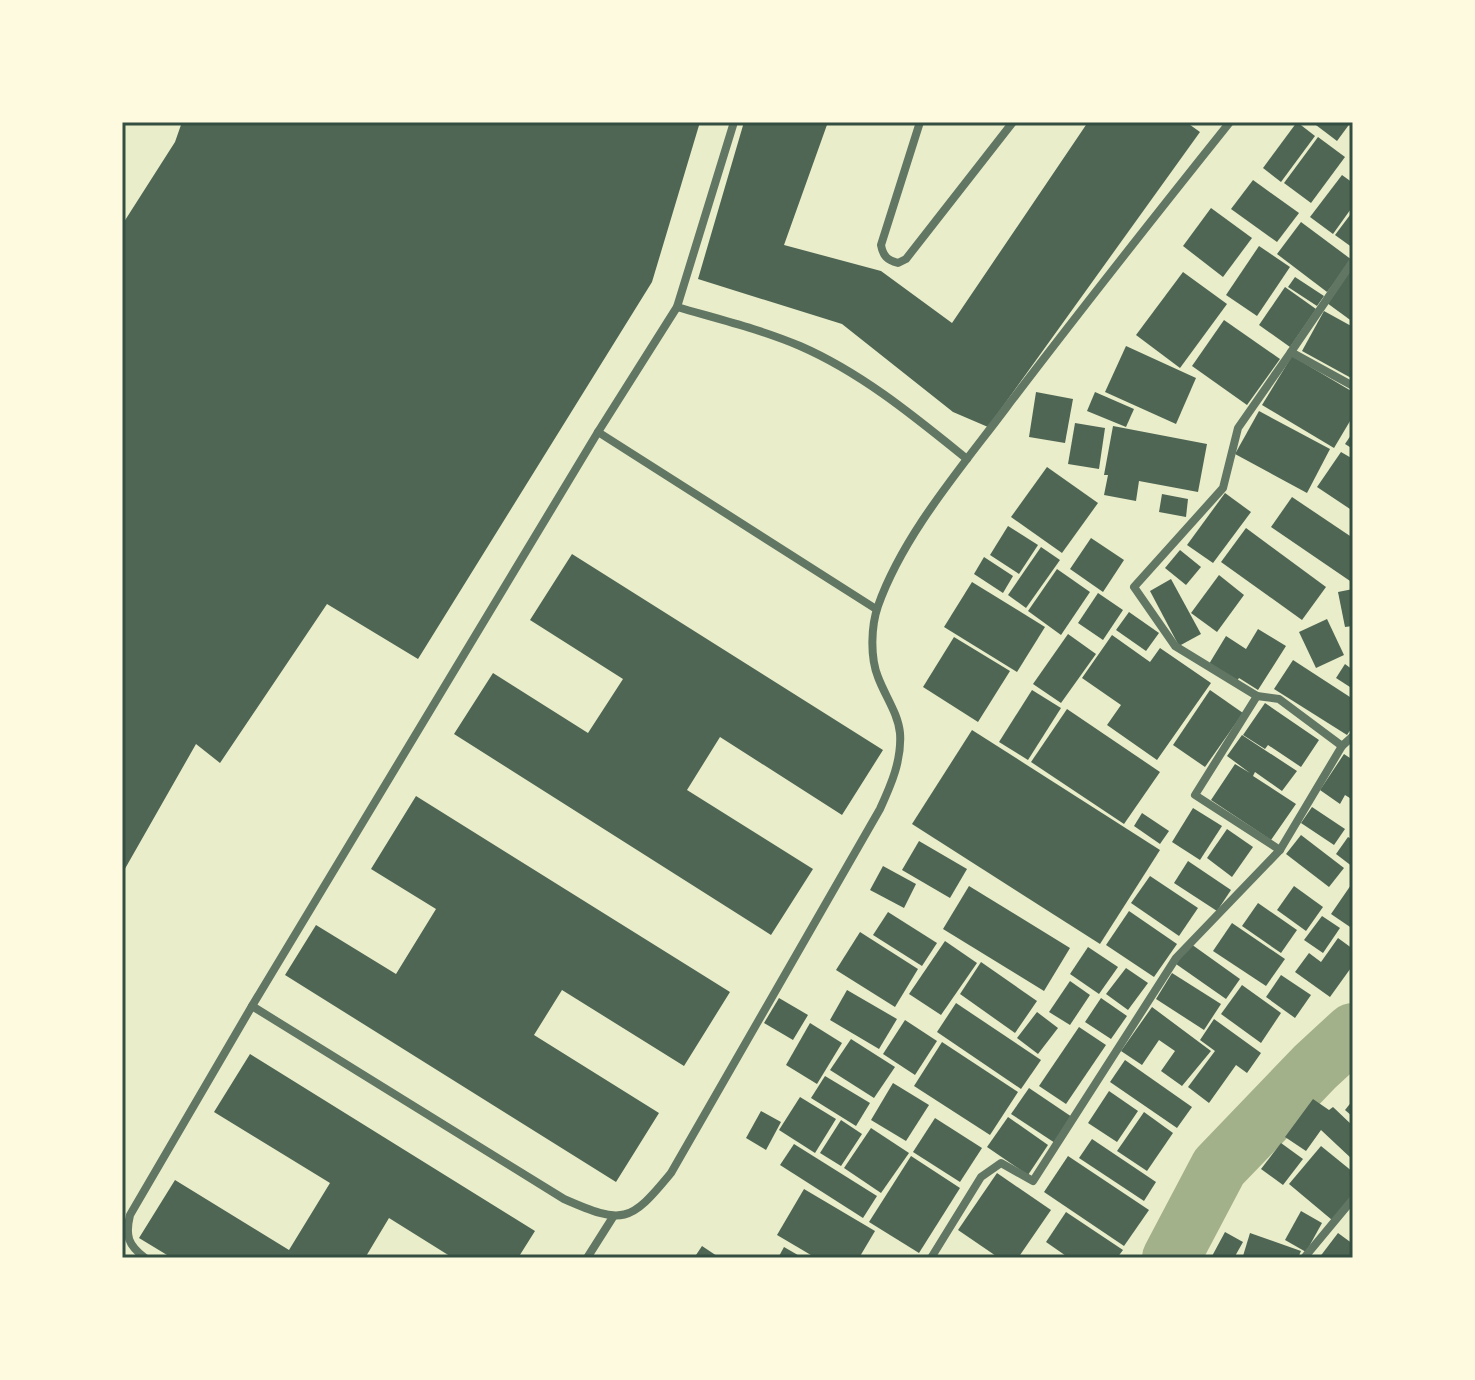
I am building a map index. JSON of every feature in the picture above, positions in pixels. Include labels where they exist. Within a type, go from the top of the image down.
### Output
[{"type":"street","points":[[145,1258],[131,1246],[126,1233],[130,1215],[252,1006],[598,432],[677,307],[734,122]]},
{"type":"street","points":[[920,122],[881,245],[882,254],[898,263],[906,259],[1013,122]]},
{"type":"street","points":[[252,1006],[564,1199],[613,1217],[630,1214],[652,1195],[671,1173],[880,809],[894,778],[900,733],[894,711],[876,674],[872,644],[876,609],[895,565],[967,459],[1108,274],[1230,122]]},
{"type":"street","points":[[1342,746],[1279,699],[1257,696],[1175,646],[1134,587],[1223,488],[1238,428],[1353,261]]},
{"type":"street","points":[[677,307],[799,346],[839,365],[878,390],[967,459]]},
{"type":"street","points":[[1291,352],[1353,386]]},
{"type":"street","points":[[598,432],[876,609]]},
{"type":"street","points":[[1257,696],[1195,795],[1280,850]]},
{"type":"street","points":[[931,1258],[981,1177],[1001,1163],[1033,1181],[1176,958],[1280,850],[1342,746],[1353,736]]},
{"type":"street","points":[[1304,1258],[1353,1199]]},
{"type":"street","points":[[587,1258],[613,1217]]},
{"type":"building","points":[[182,122],[700,122],[652,282],[418,659],[327,604],[220,763],[196,744],[122,874],[122,225],[175,142]]},
{"type":"building","points":[[744,122],[828,122],[784,245],[881,271],[952,323],[1088,122],[1186,122],[1200,132],[988,427],[953,412],[842,324],[698,279]]},
{"type":"building","points":[[1297,122],[1315,136],[1281,182],[1263,168]]},
{"type":"building","points":[[1312,122],[1351,122],[1337,141]]},
{"type":"building","points":[[1318,137],[1345,157],[1311,203],[1284,183]]},
{"type":"building","points":[[1342,175],[1353,183],[1353,206],[1333,234],[1310,217]]},
{"type":"building","points":[[1253,180],[1299,213],[1277,242],[1231,209]]},
{"type":"building","points":[[1211,208],[1252,238],[1223,277],[1183,246]]},
{"type":"building","points":[[1353,211],[1353,248],[1335,235]]},
{"type":"building","points":[[1301,222],[1352,260],[1327,292],[1277,254]]},
{"type":"building","points":[[1259,246],[1290,267],[1257,316],[1226,295]]},
{"type":"building","points":[[1353,266],[1353,322],[1327,303]]},
{"type":"building","points":[[1183,272],[1227,304],[1180,368],[1136,335]]},
{"type":"building","points":[[1295,277],[1324,296],[1317,306],[1288,287]]},
{"type":"building","points":[[1285,287],[1316,309],[1290,347],[1259,325]]},
{"type":"building","points":[[1324,311],[1353,327],[1353,379],[1302,351]]},
{"type":"building","points":[[1224,320],[1280,359],[1247,405],[1192,366]]},
{"type":"building","points":[[1126,346],[1196,378],[1176,424],[1105,392]]},
{"type":"building","points":[[1292,356],[1353,392],[1353,416],[1334,448],[1262,405]]},
{"type":"building","points":[[1036,392],[1073,399],[1065,443],[1029,437]]},
{"type":"building","points":[[1095,392],[1134,409],[1126,427],[1087,411]]},
{"type":"building","points":[[1259,411],[1330,449],[1307,493],[1235,454]]},
{"type":"building","points":[[1075,423],[1105,428],[1099,469],[1068,464]]},
{"type":"building","points":[[1113,426],[1207,444],[1198,492],[1139,481],[1136,501],[1104,495],[1108,475],[1104,475]]},
{"type":"building","points":[[1353,432],[1353,449],[1345,444]]},
{"type":"building","points":[[1341,452],[1353,459],[1353,511],[1317,487]]},
{"type":"building","points":[[1047,467],[1098,503],[1062,553],[1011,517]]},
{"type":"building","points":[[1225,493],[1251,512],[1213,563],[1187,545]]},
{"type":"building","points":[[1162,494],[1188,499],[1186,517],[1159,512]]},
{"type":"building","points":[[1292,497],[1353,538],[1353,583],[1271,527]]},
{"type":"building","points":[[1008,526],[1038,545],[1019,574],[990,555]]},
{"type":"building","points":[[1246,528],[1326,587],[1302,620],[1221,562]]},
{"type":"building","points":[[1091,538],[1124,560],[1103,592],[1070,569]]},
{"type":"building","points":[[1041,547],[1060,560],[1026,608],[1008,595]]},
{"type":"building","points":[[1180,550],[1201,567],[1186,585],[1165,568]]},
{"type":"building","points":[[572,554],[883,750],[842,815],[720,737],[687,790],[813,869],[771,935],[454,734],[493,673],[588,733],[623,679],[530,620]]},
{"type":"building","points":[[984,557],[1013,576],[1003,593],[974,574]]},
{"type":"building","points":[[1057,569],[1090,592],[1061,635],[1028,611]]},
{"type":"building","points":[[1219,575],[1244,595],[1217,632],[1191,613]]},
{"type":"building","points":[[1171,579],[1201,634],[1179,646],[1150,591]]},
{"type":"building","points":[[972,582],[1045,627],[1017,672],[944,627]]},
{"type":"building","points":[[1353,589],[1353,626],[1345,627],[1338,592]]},
{"type":"building","points":[[1098,593],[1123,610],[1103,640],[1078,623]]},
{"type":"building","points":[[1129,612],[1159,633],[1146,651],[1116,630]]},
{"type":"building","points":[[1327,619],[1344,655],[1316,668],[1299,632]]},
{"type":"building","points":[[1258,629],[1286,646],[1258,690],[1209,664],[1226,636],[1246,649]]},
{"type":"building","points":[[1068,634],[1096,654],[1061,703],[1033,684]]},
{"type":"building","points":[[1112,635],[1150,662],[1160,648],[1211,683],[1157,760],[1107,725],[1121,705],[1082,678]]},
{"type":"building","points":[[954,637],[1010,671],[978,722],[923,687]]},
{"type":"building","points":[[1293,660],[1353,699],[1353,726],[1347,735],[1274,689]]},
{"type":"building","points":[[1345,664],[1353,670],[1353,689],[1336,678]]},
{"type":"building","points":[[1032,690],[1061,708],[1028,760],[999,742]]},
{"type":"building","points":[[1210,690],[1243,713],[1205,767],[1173,745]]},
{"type":"building","points":[[1265,703],[1319,740],[1301,767],[1268,745],[1265,749],[1243,735]]},
{"type":"building","points":[[1067,709],[1160,772],[1124,824],[1031,762]]},
{"type":"building","points":[[972,730],[1160,850],[1100,944],[912,824]]},
{"type":"building","points":[[1242,735],[1297,771],[1282,791],[1255,772],[1253,776],[1296,804],[1271,840],[1211,800],[1235,764],[1250,773],[1227,756]]},
{"type":"building","points":[[1344,754],[1353,760],[1353,800],[1345,795],[1340,804],[1320,790]]},
{"type":"building","points":[[416,796],[730,992],[684,1066],[562,990],[534,1035],[659,1113],[616,1182],[285,975],[316,925],[396,974],[436,909],[371,869]]},
{"type":"building","points":[[1312,807],[1345,829],[1334,845],[1301,823]]},
{"type":"building","points":[[1193,808],[1222,826],[1200,860],[1172,842]]},
{"type":"building","points":[[1142,813],[1169,831],[1160,844],[1134,826]]},
{"type":"building","points":[[1227,829],[1253,847],[1232,877],[1207,858]]},
{"type":"building","points":[[1301,835],[1344,868],[1329,887],[1286,854]]},
{"type":"building","points":[[1348,837],[1353,840],[1353,867],[1336,854]]},
{"type":"building","points":[[919,841],[967,869],[950,898],[902,870]]},
{"type":"building","points":[[1188,861],[1231,890],[1217,911],[1174,883]]},
{"type":"building","points":[[883,866],[916,884],[904,908],[870,890]]},
{"type":"building","points":[[1150,876],[1198,908],[1179,936],[1131,903]]},
{"type":"building","points":[[1353,882],[1353,929],[1331,914]]},
{"type":"building","points":[[969,886],[1070,948],[1044,991],[943,929]]},
{"type":"building","points":[[1294,886],[1323,907],[1306,931],[1277,910]]},
{"type":"building","points":[[1258,903],[1297,930],[1281,953],[1242,926]]},
{"type":"building","points":[[1129,911],[1177,944],[1154,977],[1106,945]]},
{"type":"building","points":[[888,912],[937,943],[922,966],[873,935]]},
{"type":"building","points":[[1322,916],[1340,928],[1323,953],[1304,940]]},
{"type":"building","points":[[1232,923],[1285,959],[1266,986],[1213,951]]},
{"type":"building","points":[[860,932],[918,969],[895,1007],[836,970]]},
{"type":"building","points":[[1338,938],[1353,949],[1353,965],[1330,997],[1295,972],[1309,953],[1321,962]]},
{"type":"building","points":[[945,941],[977,963],[941,1015],[909,994]]},
{"type":"building","points":[[1191,944],[1240,979],[1226,999],[1176,964]]},
{"type":"building","points":[[1088,947],[1118,967],[1099,994],[1070,974]]},
{"type":"building","points":[[981,962],[1037,1001],[1015,1033],[960,994]]},
{"type":"building","points":[[1126,968],[1148,983],[1128,1010],[1106,994]]},
{"type":"building","points":[[1172,973],[1221,1004],[1204,1030],[1156,999]]},
{"type":"building","points":[[1281,975],[1311,995],[1295,1018],[1266,997]]},
{"type":"building","points":[[1070,981],[1090,995],[1070,1025],[1049,1012]]},
{"type":"building","points":[[1242,985],[1281,1013],[1261,1043],[1221,1014]]},
{"type":"building","points":[[847,990],[897,1019],[879,1049],[830,1020]]},
{"type":"building","points":[[779,998],[808,1015],[793,1040],[764,1023]]},
{"type":"building","points":[[1101,998],[1127,1016],[1111,1039],[1085,1022]]},
{"type":"building","points":[[956,1003],[1041,1060],[1021,1089],[937,1032]]},
{"type":"building","points":[[1152,1007],[1211,1051],[1182,1086],[1161,1071],[1175,1051],[1159,1040],[1142,1065],[1121,1051]]},
{"type":"building","points":[[1037,1012],[1058,1028],[1038,1054],[1017,1038]]},
{"type":"building","points":[[1214,1019],[1261,1053],[1247,1073],[1236,1065],[1209,1103],[1188,1087],[1215,1051],[1200,1040]]},
{"type":"building","points":[[905,1020],[937,1041],[915,1075],[883,1054]]},
{"type":"building","points":[[810,1023],[842,1043],[817,1084],[786,1065]]},
{"type":"building","points":[[1079,1027],[1106,1045],[1066,1104],[1039,1086]]},
{"type":"building","points":[[851,1039],[895,1067],[874,1098],[830,1070]]},
{"type":"building","points":[[942,1042],[1018,1092],[990,1135],[914,1086]]},
{"type":"building","points":[[250,1054],[535,1231],[518,1258],[453,1258],[389,1218],[365,1258],[172,1258],[139,1238],[175,1180],[289,1250],[330,1183],[214,1112]]},
{"type":"building","points":[[1125,1060],[1192,1107],[1177,1128],[1110,1082]]},
{"type":"building","points":[[825,1076],[870,1103],[856,1126],[811,1098]]},
{"type":"building","points":[[893,1083],[929,1105],[906,1141],[871,1120]]},
{"type":"building","points":[[1029,1088],[1072,1117],[1055,1143],[1011,1114]]},
{"type":"building","points":[[1109,1091],[1138,1111],[1117,1142],[1088,1123]]},
{"type":"building","points":[[800,1097],[836,1119],[815,1153],[779,1130]]},
{"type":"building","points":[[1313,1099],[1329,1110],[1333,1107],[1353,1126],[1353,1160],[1321,1130],[1306,1151],[1285,1137]]},
{"type":"building","points":[[1353,1100],[1353,1117],[1345,1110]]},
{"type":"building","points":[[761,1111],[781,1122],[766,1150],[746,1138]]},
{"type":"building","points":[[1144,1112],[1173,1133],[1147,1171],[1117,1151]]},
{"type":"building","points":[[1008,1117],[1048,1145],[1028,1175],[987,1147]]},
{"type":"building","points":[[935,1118],[982,1148],[960,1182],[913,1152]]},
{"type":"building","points":[[841,1120],[862,1134],[841,1166],[820,1153]]},
{"type":"building","points":[[871,1128],[909,1153],[881,1193],[844,1168]]},
{"type":"building","points":[[1092,1139],[1156,1182],[1144,1201],[1079,1158]]},
{"type":"building","points":[[1281,1143],[1303,1159],[1283,1185],[1261,1169]]},
{"type":"building","points":[[794,1144],[877,1196],[863,1218],[780,1165]]},
{"type":"building","points":[[1321,1146],[1353,1172],[1353,1195],[1332,1220],[1289,1184]]},
{"type":"building","points":[[911,1156],[960,1188],[919,1253],[869,1222]]},
{"type":"building","points":[[1068,1156],[1149,1210],[1124,1246],[1044,1192]]},
{"type":"building","points":[[997,1173],[1051,1210],[1018,1258],[999,1258],[958,1230]]},
{"type":"building","points":[[804,1189],[875,1231],[859,1258],[816,1258],[777,1235]]},
{"type":"building","points":[[1301,1211],[1322,1223],[1306,1252],[1285,1240]]},
{"type":"building","points":[[1066,1212],[1123,1250],[1117,1258],[1069,1258],[1046,1242]]},
{"type":"building","points":[[1225,1232],[1243,1242],[1234,1258],[1211,1258]]},
{"type":"building","points":[[1250,1233],[1301,1251],[1298,1258],[1243,1256]]},
{"type":"building","points":[[1338,1233],[1353,1244],[1348,1258],[1319,1258]]},
{"type":"building","points":[[702,1246],[720,1258],[694,1258]]},
{"type":"building","points":[[784,1247],[803,1258],[778,1258]]},
{"type":"waterway","points":[[1171,1258],[1219,1167],[1353,1032]]}]
